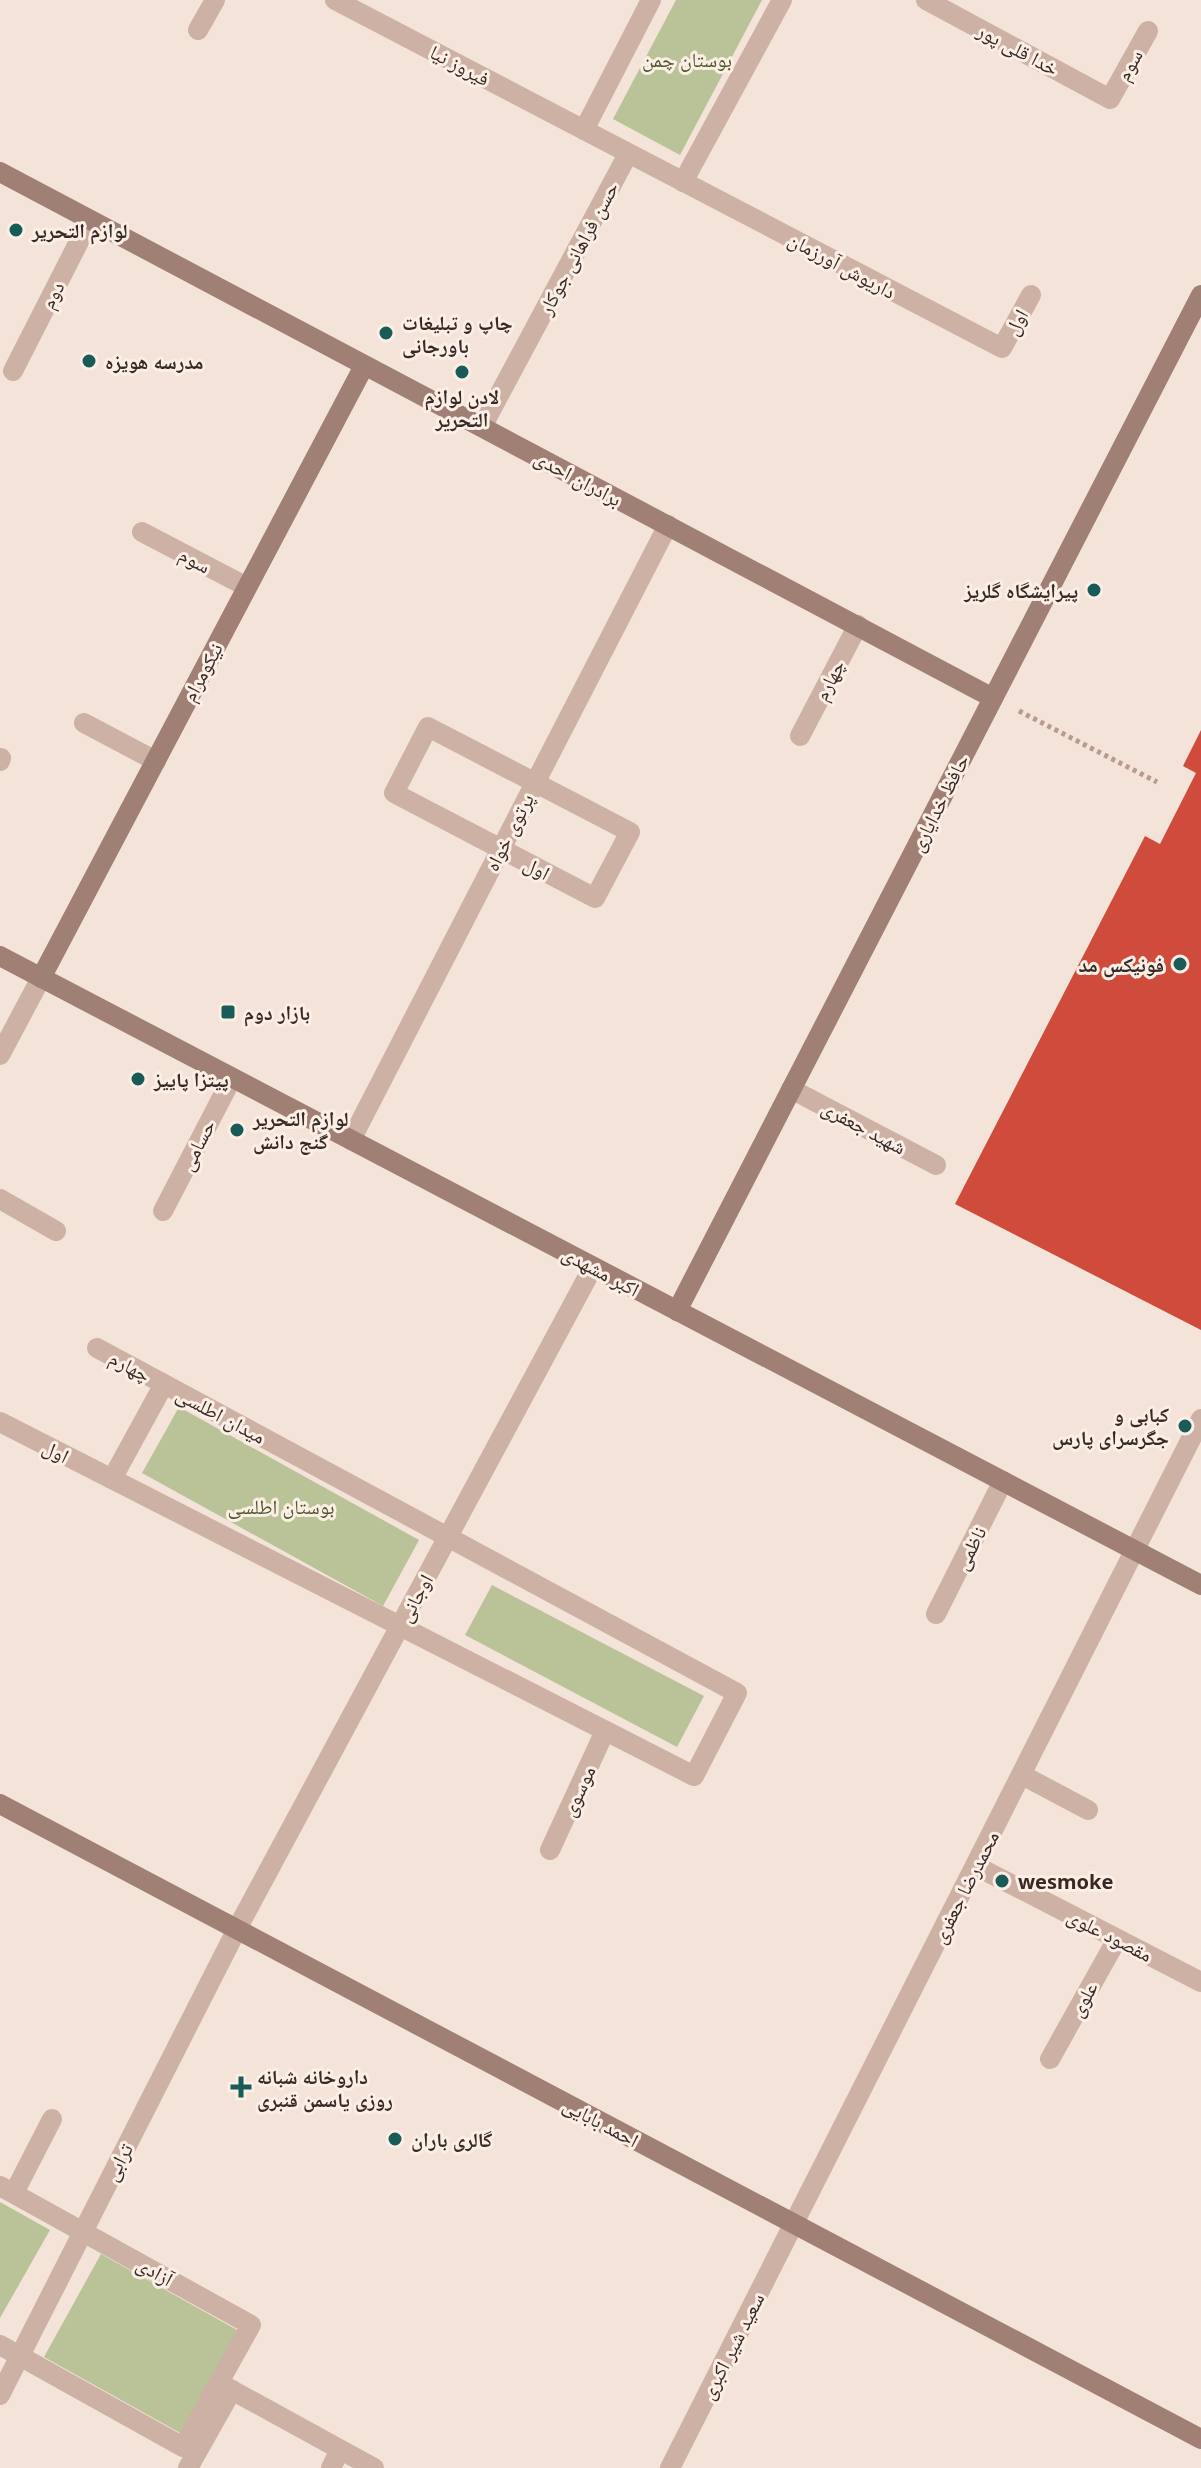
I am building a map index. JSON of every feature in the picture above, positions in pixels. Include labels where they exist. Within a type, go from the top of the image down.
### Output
[{"type":"street","points":[[198,30],[215,0]]},
{"type":"street","name":"فیروز نیا","points":[[335,0],[584,130]]},
{"type":"street","points":[[651,0],[584,130],[683,182],[782,0]]},
{"type":"street","name":"خدا قلی پور","points":[[926,0],[1110,99]]},
{"type":"street","name":"سوم","points":[[1110,99],[1148,31]]},
{"type":"street","name":"حسن فراهانی جوکار","points":[[482,427],[628,154]]},
{"type":"street","name":"برادران احدی","points":[[0,172],[993,698]]},
{"type":"street","name":"داریوش آورزمان","points":[[683,182],[1002,348]]},
{"type":"street","name":"دوم","points":[[13,371],[90,220]]},
{"type":"street","name":"اول","points":[[1002,348],[1031,295]]},
{"type":"street","name":"حافظ خدایاری","points":[[677,1311],[1201,295]]},
{"type":"street","name":"نیکومرام","points":[[41,978],[364,366]]},
{"type":"street","name":"پرتوی خواه","points":[[351,1140],[668,525]]},
{"type":"street","name":"سوم","points":[[142,532],[247,587]]},
{"type":"street","name":"چهارم","points":[[800,736],[858,625]]},
{"type":"street","points":[[84,723],[156,761]]},
{"type":"street","name":"اول","points":[[428,727],[535,783],[630,832],[595,898],[394,793],[428,727]]},
{"type":"street","name":"اکبر مشهدی","points":[[0,956],[1201,1585]]},
{"type":"street","points":[[0,1055],[41,978]]},
{"type":"street","name":"حسامی","points":[[163,1211],[232,1078]]},
{"type":"street","name":"شهید جعفری","points":[[791,1089],[936,1165]]},
{"type":"street","points":[[0,1199],[56,1231]]},
{"type":"street","name":"اوجانی","points":[[237,1929],[593,1267]]},
{"type":"street","name":"چهارم","points":[[97,1348],[164,1384]]},
{"type":"street","name":"میدان اطلسی","points":[[112,1479],[164,1384],[737,1693],[694,1776],[605,1731]]},
{"type":"street","name":"محمدرضا جعفری","points":[[794,2224],[1201,1419]]},
{"type":"street","name":"اول","points":[[0,1422],[112,1479]]},
{"type":"street","points":[[112,1479],[605,1731]]},
{"type":"street","name":"ناظمی","points":[[936,1614],[1003,1481]]},
{"type":"street","name":"موسوی","points":[[550,1850],[605,1731]]},
{"type":"street","points":[[1022,1775],[1088,1810]]},
{"type":"street","name":"احمد بابایی","points":[[0,1804],[1201,2439]]},
{"type":"street","name":"مقصود علوی","points":[[976,1866],[1201,1982]]},
{"type":"street","name":"ترابی","points":[[0,2395],[237,1929]]},
{"type":"street","name":"علوی","points":[[1050,2059],[1117,1939]]},
{"type":"street","points":[[7,2189],[52,2119]]},
{"type":"street","name":"آزادی","points":[[0,2345],[183,2447],[225,2387],[251,2325],[7,2189]]},
{"type":"street","name":"سعید شیر اکبری","points":[[670,2468],[794,2224]]},
{"type":"street","points":[[188,2468],[225,2387],[336,2459],[374,2468]]},
{"type":"path","points":[[993,698],[1157,782]]},
{"type":"green space","name":"بوستان چمن","points":[[676,0],[762,0],[680,155],[613,119]]},
{"type":"green space","name":"بوستان اطلسی","points":[[179,1407],[419,1540],[383,1606],[142,1473]]},
{"type":"green space","points":[[492,1585],[704,1696],[677,1747],[465,1635]]},
{"type":"green space","points":[[0,2202],[50,2230],[0,2318]]},
{"type":"green space","points":[[101,2254],[239,2331],[182,2434],[44,2357]]},
{"type":"building","points":[[1201,730],[1201,1330],[955,1204],[1145,836],[1160,844],[1196,773],[1183,766]]},
{"type":"place","name":"لوازم التحریر","points":[[16,230]]},
{"type":"place","name":"چاپ و تبلیغات باورجانی","points":[[386,333]]},
{"type":"place","name":"مدرسه هویزه","points":[[89,361]]},
{"type":"place","name":"لادن لوازم التحریر","points":[[462,372]]},
{"type":"place","name":"پیرایشگاه گلریز","points":[[1094,590]]},
{"type":"place","name":"فونیکس مد","points":[[1180,964]]},
{"type":"place","name":"بازار دوم","points":[[228,1012]]},
{"type":"place","name":"پیتزا پاییز","points":[[138,1079]]},
{"type":"place","name":"لوازم التحریر گنج دانش","points":[[237,1130]]},
{"type":"place","name":"کبابی و جگرسرای پارس","points":[[1185,1426]]},
{"type":"place","name":"wesmoke","points":[[1002,1881]]},
{"type":"place","name":"داروخانه شبانه روزی یاسمن قنبری","points":[[241,2087]]},
{"type":"place","name":"گالری باران","points":[[395,2139]]}]
